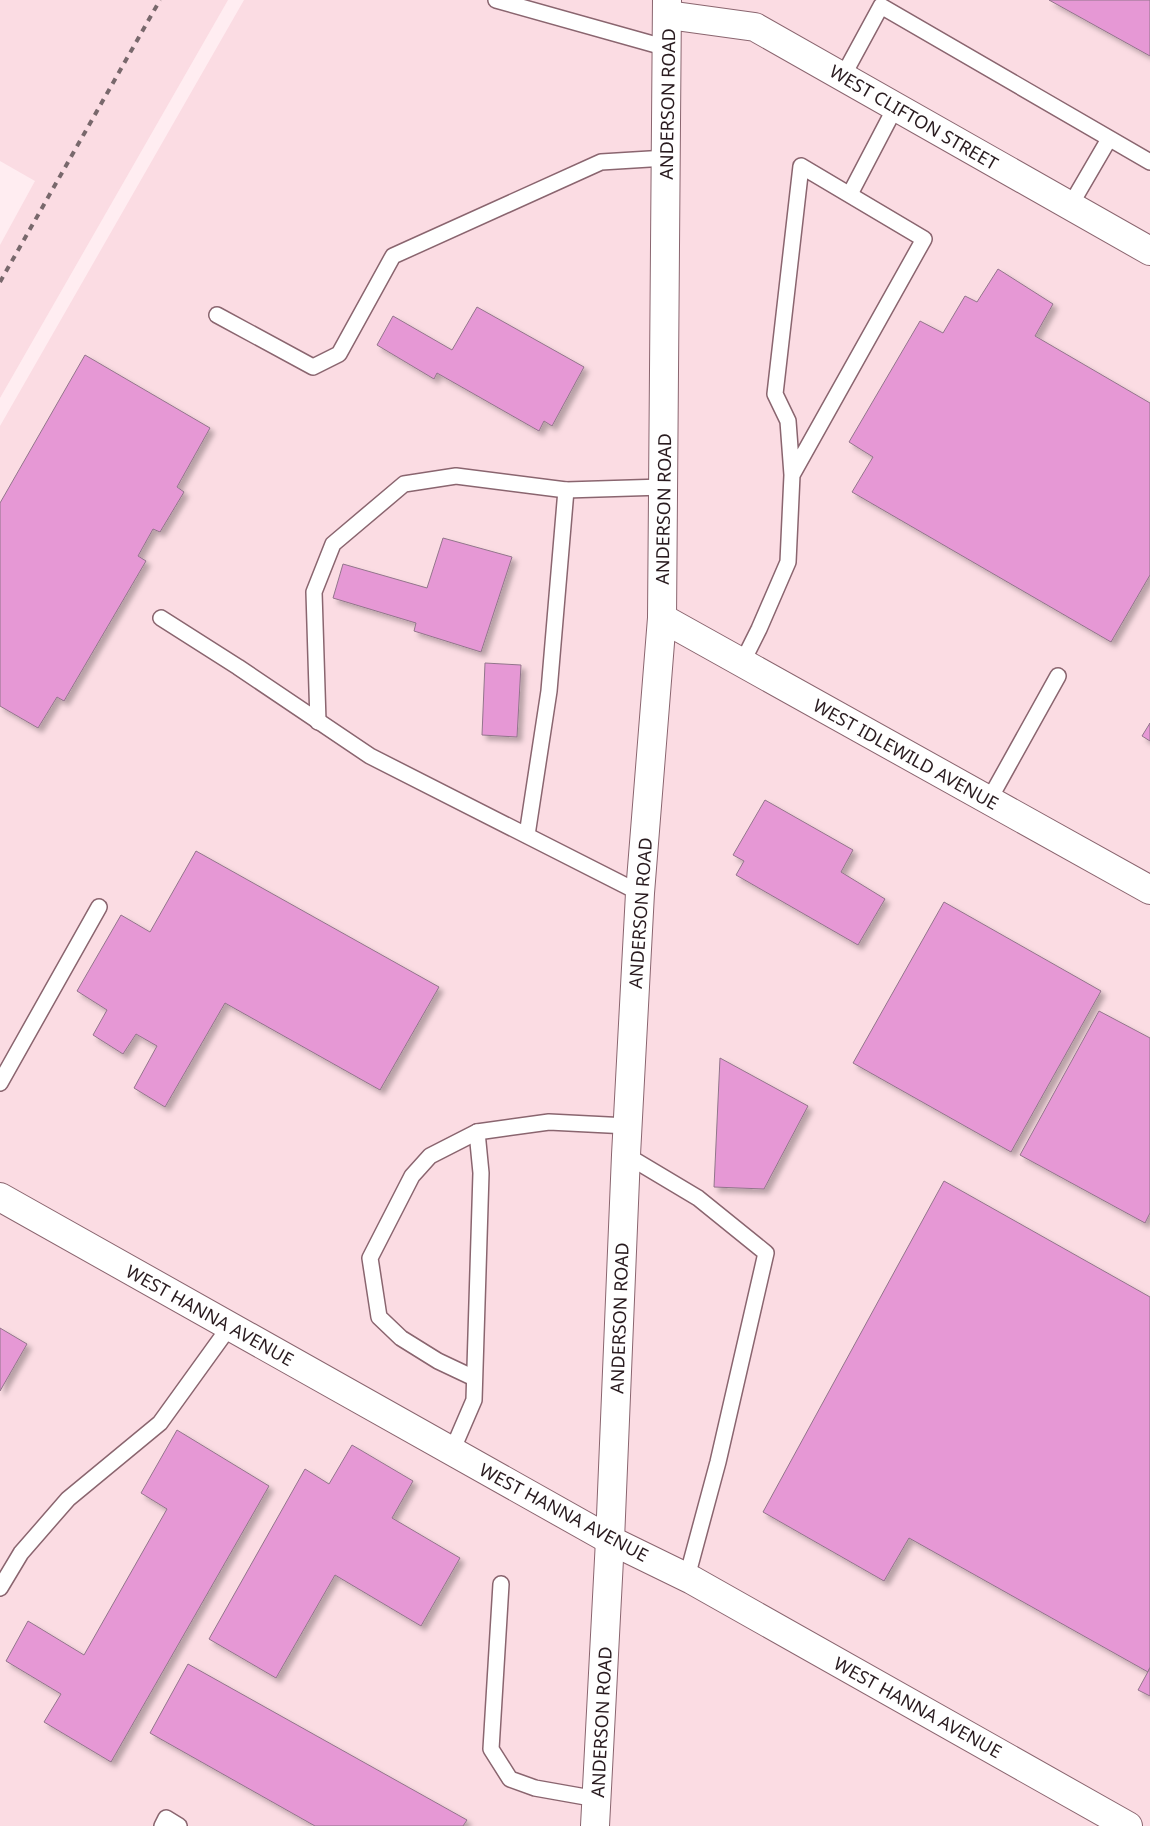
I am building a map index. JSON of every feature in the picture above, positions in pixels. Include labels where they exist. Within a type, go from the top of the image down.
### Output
[{"type":"street","name":"ANDERSON ROAD","points":[[596,1813],[640,892],[662,618],[667,8]]},
{"type":"street","name":"WEST CLIFTON STREET","points":[[667,8],[755,27],[1150,251]]},
{"type":"street","name":"WEST IDLEWILD AVENUE","points":[[662,618],[1150,890]]},
{"type":"street","name":"WEST HANNA AVENUE","points":[[0,1197],[610,1540],[687,1577],[1128,1826]]},
{"type":"lane","points":[[496,0],[667,48]]},
{"type":"lane","points":[[843,76],[881,6],[1150,162]]},
{"type":"lane","points":[[850,194],[896,106]]},
{"type":"lane","points":[[1070,206],[1109,139]]},
{"type":"lane","points":[[217,315],[313,367],[339,354],[394,256],[601,162],[666,158]]},
{"type":"lane","points":[[742,663],[788,562],[792,475],[788,421],[775,394],[801,166],[924,239],[792,475]]},
{"type":"lane","points":[[318,722],[314,592],[333,544],[404,484],[456,476],[566,490],[663,487]]},
{"type":"lane","points":[[527,835],[549,691],[566,490]]},
{"type":"lane","points":[[161,618],[238,666],[370,756],[640,892]]},
{"type":"lane","points":[[989,800],[1058,676]]},
{"type":"lane","points":[[0,1083],[99,907]]},
{"type":"lane","points":[[474,1378],[438,1361],[401,1338],[379,1317],[370,1258],[412,1176],[430,1156],[477,1132],[549,1122],[628,1126]]},
{"type":"lane","points":[[452,1451],[474,1400],[481,1173],[477,1132]]},
{"type":"lane","points":[[626,1155],[698,1198],[766,1253],[718,1462],[687,1577]]},
{"type":"lane","points":[[0,1588],[21,1553],[68,1499],[160,1424],[230,1326]]},
{"type":"lane","points":[[501,1584],[491,1749],[510,1778],[596,1813]]},
{"type":"lane","points":[[162,1826],[166,1818],[179,1826]]},
{"type":"shaded area","points":[[0,0],[228,0],[0,398],[0,245],[35,181],[0,161]]},
{"type":"shaded area","points":[[244,0],[1150,0],[1150,1826],[0,1826],[0,426]]},
{"type":"building","points":[[1049,0],[1150,0],[1150,56]]},
{"type":"building","points":[[998,269],[1053,304],[1035,336],[1150,403],[1150,575],[1111,642],[852,492],[873,457],[849,442],[920,321],[943,333],[965,296],[977,302]]},
{"type":"building","points":[[477,307],[584,367],[552,426],[544,421],[539,431],[437,373],[434,379],[377,345],[393,316],[452,350]]},
{"type":"building","points":[[85,355],[210,428],[177,487],[184,492],[160,532],[153,529],[138,556],[146,561],[64,701],[57,697],[38,728],[0,706],[0,503]]},
{"type":"building","points":[[443,538],[512,557],[481,652],[414,631],[416,623],[333,598],[343,564],[427,588]]},
{"type":"building","points":[[485,663],[521,665],[517,737],[482,735]]},
{"type":"building","points":[[1150,723],[1150,741],[1142,736]]},
{"type":"building","points":[[765,800],[853,850],[841,872],[885,899],[858,945],[736,875],[744,861],[733,855]]},
{"type":"building","points":[[196,851],[439,987],[380,1090],[225,1003],[165,1107],[134,1088],[157,1046],[136,1034],[123,1054],[93,1035],[107,1010],[77,991],[121,915],[150,932]]},
{"type":"building","points":[[944,902],[1101,991],[1011,1152],[853,1063]]},
{"type":"building","points":[[1099,1011],[1150,1038],[1150,1213],[1145,1223],[1020,1155]]},
{"type":"building","points":[[720,1058],[808,1106],[764,1189],[714,1187]]},
{"type":"building","points":[[944,1181],[1150,1297],[1150,1667],[1148,1672],[909,1538],[884,1581],[763,1512]]},
{"type":"building","points":[[0,1328],[27,1344],[0,1391]]},
{"type":"building","points":[[177,1430],[269,1486],[111,1762],[44,1722],[61,1694],[6,1661],[28,1621],[84,1655],[167,1509],[141,1493]]},
{"type":"building","points":[[352,1445],[413,1481],[392,1518],[460,1558],[421,1626],[335,1575],[276,1678],[209,1639],[305,1469],[329,1484]]},
{"type":"building","points":[[188,1664],[467,1820],[463,1826],[315,1826],[150,1733]]},
{"type":"building","points":[[1150,1668],[1150,1696],[1138,1690]]},
{"type":"railway","points":[[0,282],[160,0]]}]
